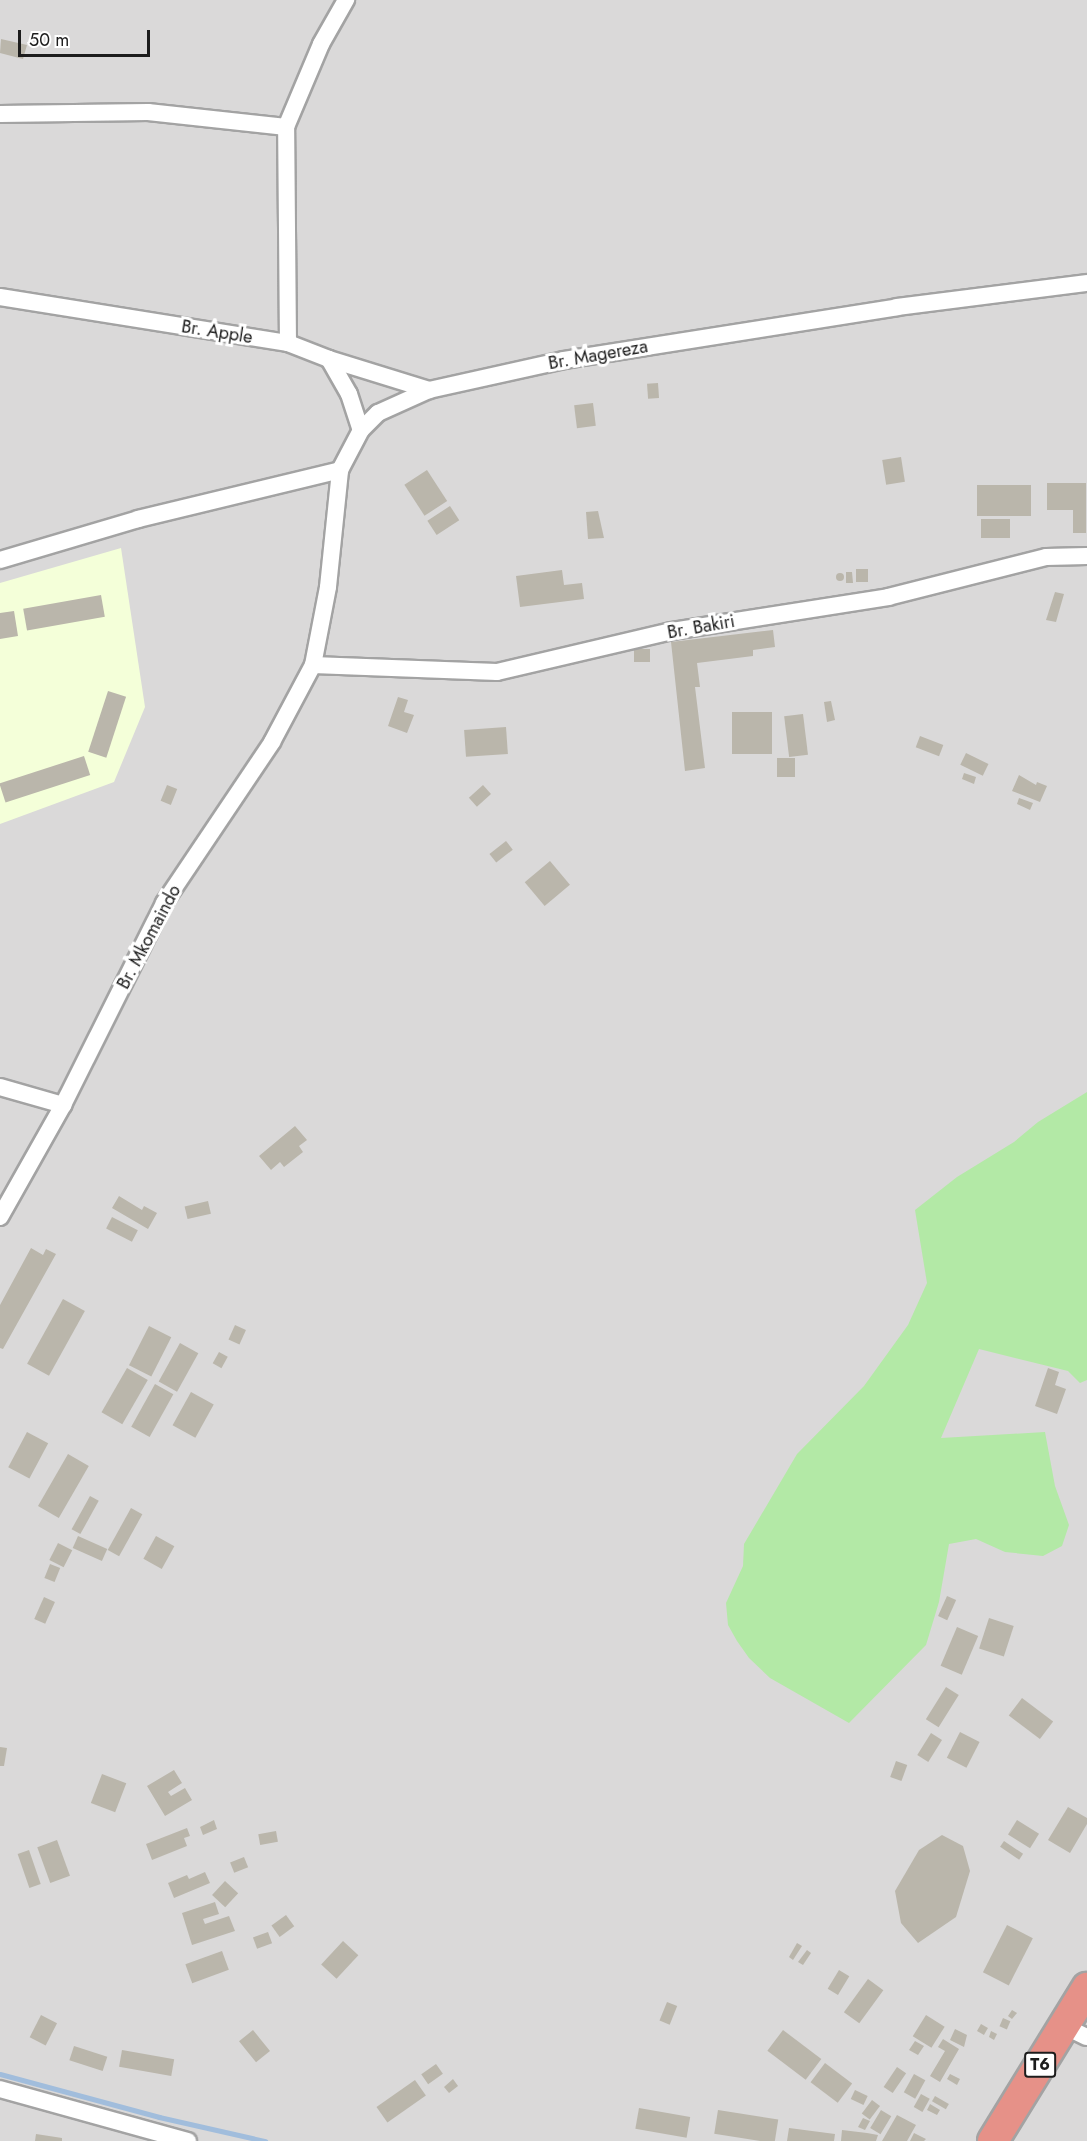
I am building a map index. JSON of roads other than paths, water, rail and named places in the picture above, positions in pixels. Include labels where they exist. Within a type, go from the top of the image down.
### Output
[{"type":"highway","name":"T6","points":[[993,2141],[1076,2032],[1087,1988]]},
{"type":"street","points":[[288,343],[286,127],[321,44],[345,0]]},
{"type":"street","points":[[0,114],[148,112],[286,127]]},
{"type":"street","name":"Br. Magereza","points":[[313,665],[327,587],[340,470],[361,430],[378,413],[429,390],[564,360],[897,307],[1087,283]]},
{"type":"street","name":"Br. Apple","points":[[0,297],[288,343],[329,359],[429,390]]},
{"type":"street","points":[[329,359],[349,394],[361,430]]},
{"type":"street","points":[[0,560],[138,519],[340,470]]},
{"type":"street","name":"Br. Bakiri","points":[[313,665],[497,672],[672,631],[888,597],[1046,557],[1087,556]]},
{"type":"street","name":"Br. Mkomaindo","points":[[0,1217],[63,1105],[164,903],[272,742],[313,665]]},
{"type":"street","points":[[0,1087],[63,1105]]},
{"type":"street","points":[[0,2089],[188,2141]]},
{"type":"waterway","points":[[0,2074],[159,2117],[265,2141]]}]
